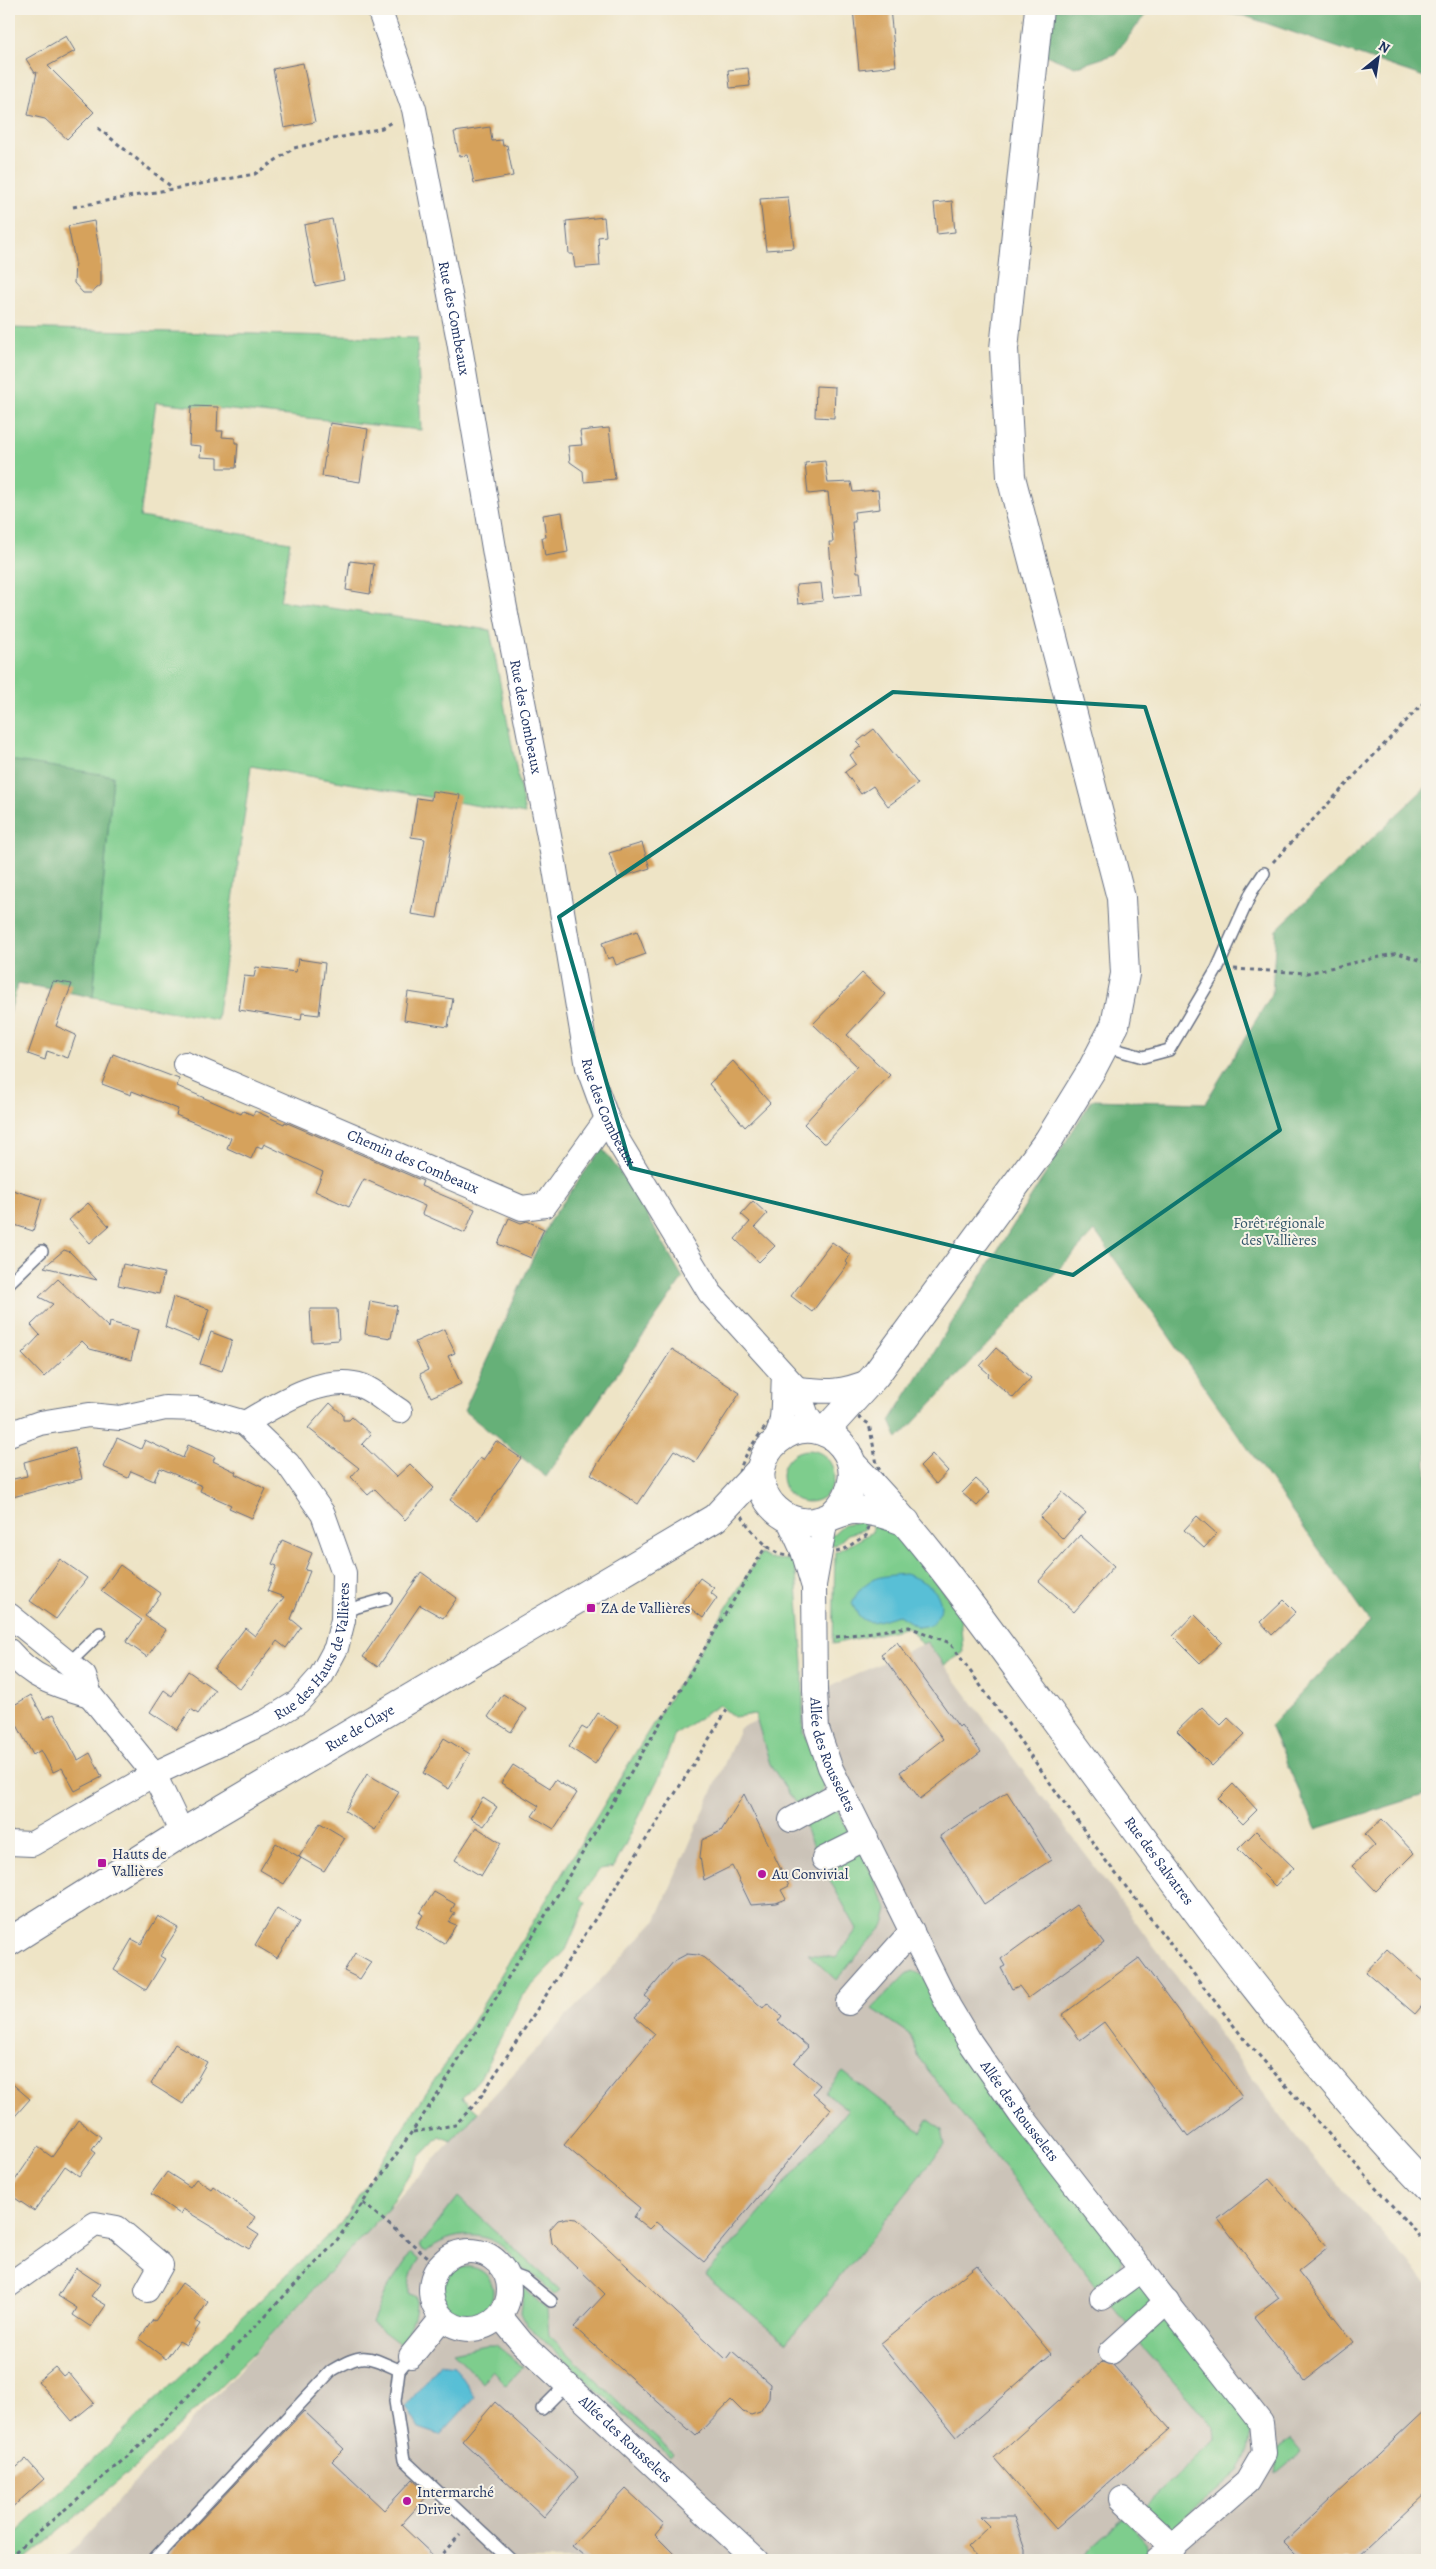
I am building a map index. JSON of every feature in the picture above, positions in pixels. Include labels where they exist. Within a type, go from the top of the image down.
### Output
[{"type":"street","name":"Rue des Combeaux","points":[[379,9],[414,109],[459,341],[498,572],[553,857],[588,1067],[607,1119],[710,1294],[820,1431]]},
{"type":"street","points":[[829,1517],[843,1506],[851,1493],[854,1478],[849,1457],[854,1410],[873,1378],[1048,1141],[1115,1025],[1125,974],[1122,898],[1011,477],[1004,349],[1039,9]]},
{"type":"street","name":"Chemin des Combeaux","points":[[185,1064],[522,1208],[545,1205],[607,1119]]},
{"type":"street","points":[[740,1504],[761,1469],[766,1455],[782,1430],[792,1395],[850,1389],[873,1378]]},
{"type":"street","points":[[9,1434],[40,1423],[89,1415],[120,1418],[165,1408],[197,1409],[245,1423],[282,1401],[334,1382],[362,1386],[400,1411]]},
{"type":"street","points":[[820,1431],[854,1410]]},
{"type":"street","name":"Rue des Hauts de Vallières","points":[[9,1843],[32,1844],[154,1774],[267,1720],[298,1702],[320,1676],[336,1648],[344,1611],[344,1573],[323,1514],[288,1464],[245,1423]]},
{"type":"street","points":[[774,1443],[794,1431],[820,1431],[836,1440],[849,1457]]},
{"type":"street","name":"Rue des Salvatres","points":[[849,1457],[877,1502],[906,1522],[948,1576],[1226,1950],[1332,2081],[1383,2141],[1427,2187]]},
{"type":"street","points":[[761,1469],[761,1484],[766,1498],[813,1550]]},
{"type":"street","points":[[782,1514],[803,1522],[818,1521],[877,1502]]},
{"type":"street","name":"Rue de Claye","points":[[9,1942],[182,1832],[740,1504],[782,1514]]},
{"type":"street","name":"Allée des Rousselets","points":[[829,1517],[813,1550],[817,1729],[830,1767],[970,2042],[1021,2115],[1261,2423],[1264,2453],[1252,2487],[1166,2554]]},
{"type":"street","points":[[9,1615],[84,1676],[90,1695],[154,1774],[182,1832]]},
{"type":"street","points":[[33,1633],[9,1650],[24,1668],[55,1685],[90,1695]]},
{"type":"street","points":[[791,1820],[842,1792]]},
{"type":"street","points":[[824,1859],[866,1838]]},
{"type":"street","points":[[848,2003],[912,1931]]},
{"type":"street","points":[[9,2285],[95,2224],[117,2228],[161,2265],[147,2290]]},
{"type":"street","points":[[473,2251],[486,2254],[497,2261],[505,2272],[509,2294],[500,2316],[490,2324],[472,2329],[453,2326],[442,2318],[431,2298],[430,2287],[439,2266],[448,2257],[460,2252],[473,2251]]},
{"type":"street","points":[[1102,2298],[1142,2269]]},
{"type":"street","points":[[1111,2352],[1167,2301]]},
{"type":"street","name":"Allée des Rousselets","points":[[500,2316],[522,2343],[566,2385],[756,2560]]},
{"type":"street","points":[[405,2363],[442,2318]]},
{"type":"street","points":[[1122,2499],[1166,2554]]},
{"type":"lane","points":[[1105,1044],[1114,1050],[1143,1057],[1169,1050],[1217,969],[1252,891],[1264,873]]},
{"type":"lane","points":[[9,1282],[42,1251]]},
{"type":"lane","points":[[344,1611],[386,1600]]},
{"type":"lane","points":[[69,1664],[100,1633]]},
{"type":"lane","points":[[505,2272],[524,2279],[550,2302]]},
{"type":"lane","points":[[153,2560],[331,2371],[352,2358],[370,2357],[405,2363],[395,2401],[404,2460],[511,2560]]},
{"type":"lane","points":[[542,2409],[566,2385]]},
{"type":"path","points":[[73,207],[255,174],[294,148],[382,128],[414,109]]},
{"type":"path","points":[[98,128],[173,188]]},
{"type":"path","points":[[1264,873],[1322,808],[1427,699]]},
{"type":"path","points":[[1217,969],[1306,973],[1398,954],[1427,963]]},
{"type":"path","points":[[792,1395],[849,1395],[854,1410],[869,1424],[876,1464],[884,1480],[866,1536],[854,1540],[841,1551],[813,1550],[792,1556],[783,1555],[766,1546],[751,1529],[740,1504],[735,1486],[743,1459],[767,1423],[792,1395]]},
{"type":"path","points":[[9,2557],[142,2444],[335,2243],[442,2088],[766,1546]]},
{"type":"path","points":[[815,1640],[909,1627],[950,1643],[1106,1861],[1241,2035],[1427,2245]]},
{"type":"path","points":[[412,2132],[455,2125],[478,2100],[658,1821],[727,1710]]},
{"type":"path","points":[[363,2203],[439,2266]]},
{"type":"path","points":[[438,2559],[472,2523]]},
{"type":"highlighted area","points":[[893,692],[1145,707],[1280,1130],[1073,1275],[631,1168],[559,917]]},
{"type":"shaded area","points":[[927,1642],[1297,2138],[1427,2284],[1427,2560],[63,2560],[656,1920],[740,1728]]},
{"type":"green space","points":[[1048,9],[1150,9],[1115,54],[1075,67],[1043,54]]},
{"type":"green space","points":[[1190,9],[1427,9],[1427,78],[1245,16]]},
{"type":"green space","points":[[9,328],[417,338],[421,430],[156,402],[140,517],[290,542],[280,601],[490,630],[525,814],[251,766],[217,1020],[93,997],[113,776],[9,763]]},
{"type":"green space","points":[[9,760],[113,776],[93,997],[18,983],[9,1016]]},
{"type":"green space","name":"Forêt régionale des Vallières","points":[[1427,786],[1427,1794],[1316,1829],[1270,1726],[1370,1622],[1095,1231],[898,1439],[890,1421],[1092,1100],[1205,1103],[1272,994],[1276,930]]},
{"type":"green space","points":[[602,1148],[629,1184],[683,1278],[546,1477],[464,1411],[549,1222]]},
{"type":"green space","points":[[803,1450],[813,1450],[827,1457],[834,1471],[834,1481],[827,1495],[813,1502],[803,1502],[793,1498],[786,1491],[782,1481],[782,1471],[786,1461],[793,1454]]},
{"type":"green space","points":[[866,1521],[863,1530],[848,1534],[836,1545],[830,1544],[831,1536],[844,1524]]},
{"type":"green space","points":[[872,1522],[886,1526],[902,1537],[960,1614],[963,1653],[944,1665],[927,1642],[922,1644],[909,1627],[833,1644],[835,1552],[872,1532]]},
{"type":"green space","points":[[761,1553],[770,1559],[795,1560],[803,1663],[803,1732],[823,1775],[825,1786],[819,1794],[795,1803],[770,1764],[755,1714],[734,1717],[719,1705],[675,1734],[661,1773],[614,1867],[600,1869],[580,1897],[586,1903],[566,1950],[522,1996],[480,2078],[462,2098],[478,2112],[452,2141],[440,2136],[420,2157],[388,2209],[266,2340],[198,2408],[121,2479],[24,2560],[9,2560],[9,2540],[341,2223],[473,2021],[648,1732]]},
{"type":"green space","points":[[836,1807],[849,1833],[815,1852],[803,1822]]},
{"type":"green space","points":[[861,1851],[888,1910],[884,1925],[836,1980],[808,1954],[836,1958],[857,1929],[823,1868]]},
{"type":"green space","points":[[912,1971],[922,1975],[1122,2258],[1120,2267],[1096,2286],[921,2061],[909,2034],[872,2009],[906,1974]]},
{"type":"green space","points":[[843,2072],[921,2132],[928,2119],[942,2130],[945,2145],[787,2343],[705,2276],[848,2110],[825,2092]]},
{"type":"green space","points":[[458,2197],[560,2290],[554,2295],[535,2276],[517,2265],[512,2256],[503,2247],[482,2237],[458,2236],[436,2245],[426,2252],[420,2246]]},
{"type":"green space","points":[[411,2253],[419,2260],[412,2272],[409,2285],[409,2294],[416,2297],[415,2311],[410,2327],[400,2344],[372,2323],[386,2290]]},
{"type":"green space","points":[[463,2267],[473,2267],[486,2274],[493,2287],[493,2297],[486,2310],[473,2317],[463,2317],[454,2313],[447,2306],[443,2297],[443,2287],[447,2278],[454,2271]]},
{"type":"green space","points":[[1136,2285],[1147,2287],[1152,2295],[1149,2306],[1129,2326],[1110,2303]]},
{"type":"green space","points":[[524,2288],[547,2310],[549,2335],[673,2454],[670,2457],[527,2325],[521,2313]]},
{"type":"green space","points":[[1168,2317],[1248,2416],[1250,2431],[1248,2451],[1239,2470],[1170,2531],[1145,2506],[1215,2439],[1214,2427],[1137,2341]]},
{"type":"green space","points":[[486,2345],[496,2345],[523,2367],[506,2385],[492,2371],[483,2383],[453,2352]]},
{"type":"green space","points":[[1291,2440],[1301,2452],[1275,2474],[1278,2448]]},
{"type":"green space","points":[[1124,2518],[1146,2542],[1148,2550],[1136,2560],[1077,2560]]},
{"type":"water","points":[[905,1574],[918,1579],[936,1592],[941,1605],[940,1612],[931,1625],[918,1627],[899,1615],[871,1622],[861,1618],[852,1603],[867,1583],[880,1577]]},
{"type":"water","points":[[440,2364],[454,2366],[475,2397],[440,2435],[419,2428],[406,2406]]},
{"type":"building","points":[[853,9],[890,9],[896,66],[859,70]]},
{"type":"building","points":[[66,36],[75,51],[48,66],[94,112],[67,139],[45,119],[28,115],[37,72],[35,73],[26,59]]},
{"type":"building","points":[[303,63],[315,122],[284,128],[273,69]]},
{"type":"building","points":[[748,68],[750,86],[730,88],[728,70]]},
{"type":"building","points":[[490,127],[492,141],[502,140],[503,146],[507,145],[513,176],[474,183],[468,155],[459,156],[454,132]]},
{"type":"building","points":[[788,197],[794,248],[766,250],[760,199]]},
{"type":"building","points":[[952,201],[955,232],[937,234],[934,203]]},
{"type":"building","points":[[604,217],[606,236],[598,237],[600,266],[575,268],[573,254],[569,254],[566,221]]},
{"type":"building","points":[[332,219],[344,280],[315,286],[304,225]]},
{"type":"building","points":[[94,221],[101,259],[101,285],[91,293],[83,293],[74,283],[75,261],[68,226]]},
{"type":"building","points":[[816,386],[835,387],[834,418],[815,417]]},
{"type":"building","points":[[191,406],[218,407],[217,431],[223,431],[222,437],[235,438],[235,443],[238,443],[236,468],[218,468],[218,458],[200,457],[201,446],[189,445]]},
{"type":"building","points":[[330,423],[368,429],[360,482],[322,476]]},
{"type":"building","points":[[609,428],[615,479],[584,482],[583,471],[570,462],[568,446],[582,445],[580,431]]},
{"type":"building","points":[[825,461],[828,483],[851,482],[853,492],[878,490],[880,509],[854,512],[855,522],[852,522],[857,572],[860,572],[862,594],[834,597],[829,542],[833,542],[828,492],[808,494],[805,463]]},
{"type":"building","points":[[562,512],[568,552],[545,556],[542,537],[546,537],[543,515]]},
{"type":"building","points":[[350,561],[374,564],[370,594],[346,590]]},
{"type":"building","points":[[821,583],[823,601],[798,604],[796,585]]},
{"type":"building","points":[[874,729],[918,784],[888,806],[873,786],[861,794],[845,772],[856,764],[850,755],[861,746],[857,742]]},
{"type":"building","points":[[432,791],[460,795],[437,918],[411,914],[425,839],[411,837],[417,798],[431,800]]},
{"type":"building","points":[[642,843],[650,868],[618,878],[609,853]]},
{"type":"building","points":[[637,931],[646,954],[616,965],[613,957],[608,959],[602,943]]},
{"type":"building","points":[[298,959],[325,963],[319,1015],[302,1013],[301,1020],[239,1010],[244,976],[254,977],[256,967],[296,972]]},
{"type":"building","points":[[862,973],[885,994],[847,1035],[890,1075],[826,1143],[823,1143],[804,1124],[857,1066],[813,1024]]},
{"type":"building","points":[[53,981],[72,984],[56,1026],[76,1035],[68,1058],[47,1051],[45,1060],[28,1054]]},
{"type":"building","points":[[408,992],[453,999],[448,1027],[404,1020]]},
{"type":"building","points":[[113,1054],[179,1079],[177,1086],[241,1114],[243,1111],[253,1115],[255,1111],[284,1124],[285,1122],[423,1181],[421,1186],[475,1209],[465,1233],[422,1214],[425,1206],[364,1179],[349,1207],[315,1191],[323,1172],[264,1144],[262,1148],[257,1146],[251,1159],[227,1148],[231,1138],[176,1115],[178,1109],[132,1091],[131,1095],[102,1084]]},
{"type":"building","points":[[733,1061],[770,1103],[745,1127],[709,1084]]},
{"type":"building","points":[[9,1189],[42,1199],[33,1231],[9,1223]]},
{"type":"building","points":[[753,1201],[767,1214],[755,1227],[775,1246],[759,1262],[735,1239],[750,1222],[741,1214]]},
{"type":"building","points":[[88,1203],[109,1226],[90,1243],[69,1220]]},
{"type":"building","points":[[509,1218],[521,1223],[527,1221],[544,1229],[531,1258],[498,1244]]},
{"type":"building","points":[[832,1242],[850,1255],[846,1262],[848,1264],[812,1312],[791,1296]]},
{"type":"building","points":[[64,1250],[70,1252],[97,1280],[44,1267]]},
{"type":"building","points":[[123,1264],[164,1273],[159,1294],[118,1285]]},
{"type":"building","points":[[58,1279],[109,1328],[110,1322],[138,1330],[131,1360],[90,1349],[82,1341],[44,1377],[22,1354],[40,1335],[31,1325],[53,1304],[39,1297]]},
{"type":"building","points":[[173,1297],[209,1309],[199,1341],[165,1327]]},
{"type":"building","points":[[370,1301],[397,1306],[391,1338],[365,1334]]},
{"type":"building","points":[[310,1309],[337,1309],[339,1340],[312,1342]]},
{"type":"building","points":[[444,1329],[455,1353],[448,1356],[461,1384],[431,1397],[420,1374],[428,1370],[415,1342]]},
{"type":"building","points":[[211,1332],[232,1340],[222,1371],[200,1364]]},
{"type":"building","points":[[996,1348],[1031,1378],[1013,1398],[988,1376],[989,1374],[980,1366]]},
{"type":"building","points":[[672,1349],[740,1393],[695,1462],[674,1450],[638,1504],[591,1474]]},
{"type":"building","points":[[330,1403],[343,1415],[343,1420],[349,1420],[352,1417],[371,1434],[362,1444],[396,1477],[410,1464],[434,1488],[405,1520],[375,1489],[368,1495],[351,1477],[359,1468],[308,1428]]},
{"type":"building","points":[[117,1438],[141,1449],[145,1440],[183,1458],[188,1445],[215,1457],[213,1461],[266,1489],[252,1518],[229,1508],[231,1505],[200,1491],[202,1486],[160,1468],[154,1481],[131,1471],[128,1478],[103,1467]]},
{"type":"building","points":[[496,1441],[521,1458],[478,1520],[450,1500],[480,1458],[483,1460]]},
{"type":"building","points":[[75,1448],[82,1479],[9,1498],[9,1480],[27,1476],[24,1462]]},
{"type":"building","points":[[932,1454],[948,1471],[936,1484],[920,1466]]},
{"type":"building","points":[[976,1479],[990,1492],[977,1506],[962,1493]]},
{"type":"building","points":[[1062,1492],[1086,1513],[1063,1539],[1040,1517]]},
{"type":"building","points":[[1197,1516],[1217,1534],[1204,1548],[1184,1530]]},
{"type":"building","points":[[1080,1535],[1114,1566],[1074,1612],[1039,1581]]},
{"type":"building","points":[[282,1540],[312,1553],[305,1570],[310,1571],[291,1619],[301,1627],[286,1648],[277,1641],[240,1689],[214,1669],[245,1628],[255,1636],[284,1597],[267,1591],[277,1566],[272,1564]]},
{"type":"building","points":[[60,1559],[87,1578],[56,1619],[30,1601]]},
{"type":"building","points":[[120,1565],[161,1594],[145,1616],[166,1630],[147,1657],[126,1642],[142,1620],[101,1591]]},
{"type":"building","points":[[421,1572],[457,1598],[443,1618],[420,1605],[378,1667],[363,1657]]},
{"type":"building","points":[[700,1578],[714,1588],[711,1593],[717,1598],[703,1618],[682,1602]]},
{"type":"building","points":[[1284,1600],[1296,1612],[1272,1635],[1261,1622]]},
{"type":"building","points":[[1194,1614],[1222,1642],[1200,1663],[1173,1636]]},
{"type":"building","points":[[897,1642],[959,1727],[961,1725],[981,1752],[920,1799],[900,1772],[943,1739],[881,1654]]},
{"type":"building","points":[[188,1671],[215,1690],[198,1714],[191,1709],[177,1730],[150,1712],[164,1690],[172,1696]]},
{"type":"building","points":[[503,1694],[526,1709],[511,1732],[488,1717]]},
{"type":"building","points":[[31,1695],[44,1719],[54,1714],[78,1760],[90,1753],[102,1777],[75,1791],[62,1768],[53,1772],[41,1750],[33,1755],[9,1710],[9,1708]]},
{"type":"building","points":[[1202,1707],[1221,1725],[1228,1718],[1245,1734],[1212,1766],[1177,1731]]},
{"type":"building","points":[[598,1713],[619,1727],[595,1764],[569,1747],[582,1727],[587,1730]]},
{"type":"building","points":[[444,1738],[470,1754],[449,1789],[423,1773]]},
{"type":"building","points":[[513,1765],[550,1788],[555,1780],[577,1793],[554,1829],[532,1816],[539,1806],[501,1783]]},
{"type":"building","points":[[367,1774],[399,1792],[375,1830],[345,1811]]},
{"type":"building","points":[[1233,1784],[1257,1810],[1243,1824],[1218,1799]]},
{"type":"building","points":[[1007,1792],[1051,1860],[984,1904],[940,1836]]},
{"type":"building","points":[[744,1794],[789,1886],[781,1890],[786,1899],[776,1903],[751,1905],[732,1866],[704,1880],[700,1857],[702,1840],[721,1831]]},
{"type":"building","points":[[483,1798],[497,1807],[484,1826],[470,1818]]},
{"type":"building","points":[[1382,1819],[1414,1853],[1376,1891],[1352,1866],[1375,1845],[1365,1834]]},
{"type":"building","points":[[320,1823],[345,1838],[324,1871],[299,1857]]},
{"type":"building","points":[[476,1827],[501,1843],[481,1876],[455,1860]]},
{"type":"building","points":[[1256,1831],[1294,1868],[1275,1886],[1238,1849]]},
{"type":"building","points":[[276,1843],[301,1858],[284,1884],[260,1870]]},
{"type":"building","points":[[434,1892],[455,1904],[451,1911],[455,1913],[449,1922],[456,1925],[444,1944],[416,1927],[423,1915],[420,1913]]},
{"type":"building","points":[[1076,1905],[1104,1943],[1028,1998],[1019,1986],[1012,1989],[1001,1968],[1005,1966],[1001,1959]]},
{"type":"building","points":[[277,1908],[299,1922],[277,1958],[255,1945]]},
{"type":"building","points":[[158,1916],[178,1928],[160,1956],[165,1959],[146,1990],[114,1970],[132,1939],[141,1944]]},
{"type":"building","points":[[1387,1949],[1427,1985],[1427,2000],[1415,2014],[1366,1972]]},
{"type":"building","points":[[355,1953],[371,1962],[360,1979],[344,1971]]},
{"type":"building","points":[[687,1954],[698,1955],[704,1958],[763,2008],[767,2003],[782,2016],[778,2021],[808,2047],[794,2063],[820,2085],[813,2093],[831,2109],[704,2262],[656,2222],[649,2229],[634,2217],[640,2208],[564,2145],[655,2034],[635,2017],[650,2000],[645,1996],[674,1961]]},
{"type":"building","points":[[1139,1958],[1242,2097],[1188,2137],[1104,2022],[1080,2040],[1062,2015]]},
{"type":"building","points":[[175,2044],[207,2062],[183,2104],[151,2084]]},
{"type":"building","points":[[9,2081],[30,2099],[9,2123]]},
{"type":"building","points":[[78,2120],[101,2137],[92,2150],[96,2153],[79,2176],[65,2166],[34,2211],[9,2194],[9,2189],[38,2147],[52,2157]]},
{"type":"building","points":[[167,2172],[190,2187],[196,2179],[211,2189],[213,2186],[255,2217],[248,2228],[259,2235],[249,2249],[183,2209],[180,2214],[151,2194]]},
{"type":"building","points":[[1269,2179],[1328,2247],[1298,2271],[1354,2342],[1304,2381],[1254,2317],[1279,2298],[1218,2219]]},
{"type":"building","points":[[567,2218],[577,2219],[726,2359],[732,2351],[770,2384],[769,2398],[760,2412],[751,2415],[743,2412],[731,2400],[696,2436],[574,2327],[605,2294],[552,2243],[550,2229],[558,2220]]},
{"type":"building","points":[[977,2265],[1051,2354],[956,2437],[880,2344]]},
{"type":"building","points":[[76,2268],[100,2284],[91,2296],[106,2305],[91,2327],[73,2315],[77,2308],[58,2296]]},
{"type":"building","points":[[182,2283],[208,2302],[195,2321],[200,2324],[186,2345],[179,2341],[166,2359],[139,2339],[153,2320],[155,2321]]},
{"type":"building","points":[[1102,2362],[1113,2365],[1170,2429],[1056,2529],[994,2458]]},
{"type":"building","points":[[55,2367],[63,2376],[68,2372],[94,2403],[72,2421],[38,2381]]},
{"type":"building","points":[[495,2402],[578,2477],[544,2517],[462,2441]]},
{"type":"building","points":[[1427,2409],[1427,2493],[1355,2560],[1301,2560],[1284,2543]]},
{"type":"building","points":[[304,2411],[344,2449],[332,2461],[384,2510],[413,2479],[429,2494],[401,2525],[438,2560],[163,2560]]},
{"type":"building","points":[[26,2459],[44,2479],[9,2510],[9,2474]]},
{"type":"building","points":[[626,2489],[664,2524],[655,2535],[680,2560],[589,2560],[572,2546]]},
{"type":"building","points":[[980,2517],[1014,2517],[1025,2549],[1025,2560],[979,2560],[967,2547],[989,2526]]},
{"type":"place","name":"ZA de Vallières","points":[[591,1608]]},
{"type":"place","name":"Hauts de Vallières","points":[[102,1863]]},
{"type":"place","name":"Au Convivial","points":[[762,1874]]},
{"type":"place","name":"Intermarché Drive","points":[[407,2501]]}]
